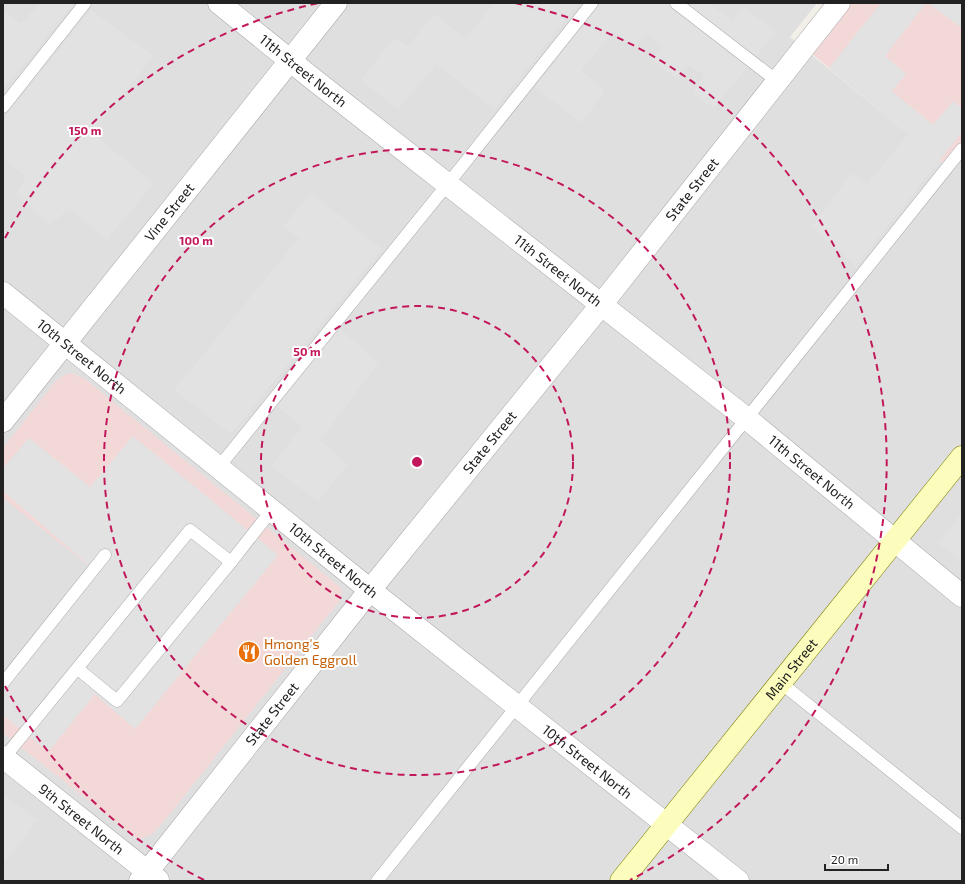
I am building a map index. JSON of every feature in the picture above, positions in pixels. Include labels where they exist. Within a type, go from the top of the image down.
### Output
[{"type":"street","name":"11th Street North","points":[[219,3],[447,185],[746,418],[962,596]]},
{"type":"street","name":"Vine Street","points":[[3,421],[336,3]]},
{"type":"street","name":"State Street","points":[[148,878],[370,590],[601,305],[839,3]]},
{"type":"street","name":"10th Street North","points":[[3,293],[271,511],[738,881]]},
{"type":"street","name":"Main Street","points":[[621,881],[962,457]]},
{"type":"street","name":"9th Street North","points":[[4,758],[148,878]]},
{"type":"lane","points":[[3,107],[85,3]]},
{"type":"lane","points":[[218,468],[592,3]]},
{"type":"lane","points":[[676,3],[777,81]]},
{"type":"lane","points":[[377,881],[962,149]]},
{"type":"lane","points":[[78,669],[117,701],[271,511]]},
{"type":"lane","points":[[4,758],[190,530],[231,562]]},
{"type":"lane","points":[[3,683],[105,555]]},
{"type":"lane","points":[[780,683],[962,828]]},
{"type":"shaded area","points":[[3,3],[817,3],[790,37],[953,171],[962,160],[962,881],[3,881]]},
{"type":"shaded area","points":[[40,3],[74,3],[3,90],[3,11],[4,10],[21,24]]},
{"type":"shaded area","points":[[493,3],[579,3],[494,109],[436,64],[398,110],[361,80],[394,38],[408,46],[434,14],[466,39]]},
{"type":"shaded area","points":[[601,3],[709,3],[732,20],[744,7],[776,32],[714,108],[692,93],[705,75],[687,65],[677,78],[651,60],[663,46],[646,34],[635,47],[614,31],[581,70],[605,91],[581,123],[535,87]]},
{"type":"shaded area","points":[[839,3],[962,3],[962,149],[948,167],[804,47]]},
{"type":"shaded area","points":[[881,3],[926,3],[885,56],[906,74],[892,91],[933,125],[953,101],[962,108],[962,132],[856,266],[811,227],[852,173],[867,184],[908,134],[829,68]]},
{"type":"shaded area","points":[[928,3],[962,3],[962,28]]},
{"type":"shaded area","points":[[91,10],[154,56],[92,132],[154,184],[107,239],[69,209],[50,225],[16,194],[26,177],[3,158],[3,119]]},
{"type":"shaded area","points":[[311,193],[382,249],[231,434],[174,390],[299,238],[284,226]]},
{"type":"shaded area","points":[[339,328],[379,363],[320,440],[348,464],[318,502],[271,466],[302,427],[277,406]]},
{"type":"shaded area","points":[[72,373],[85,379],[341,588],[342,594],[340,600],[161,825],[152,834],[140,839],[133,836],[3,733],[3,692],[98,573],[3,498],[3,448],[55,382],[64,375]]},
{"type":"shaded area","points":[[133,436],[278,555],[135,729],[95,694],[48,752],[3,715],[3,692],[98,573],[3,491],[3,468],[29,438],[90,487]]},
{"type":"shaded area","points":[[962,513],[962,562],[938,543]]},
{"type":"shaded area","points":[[4,796],[38,820],[3,865],[3,797]]},
{"type":"place","name":"Hmong's Golden Eggroll","points":[[249,652]]}]
